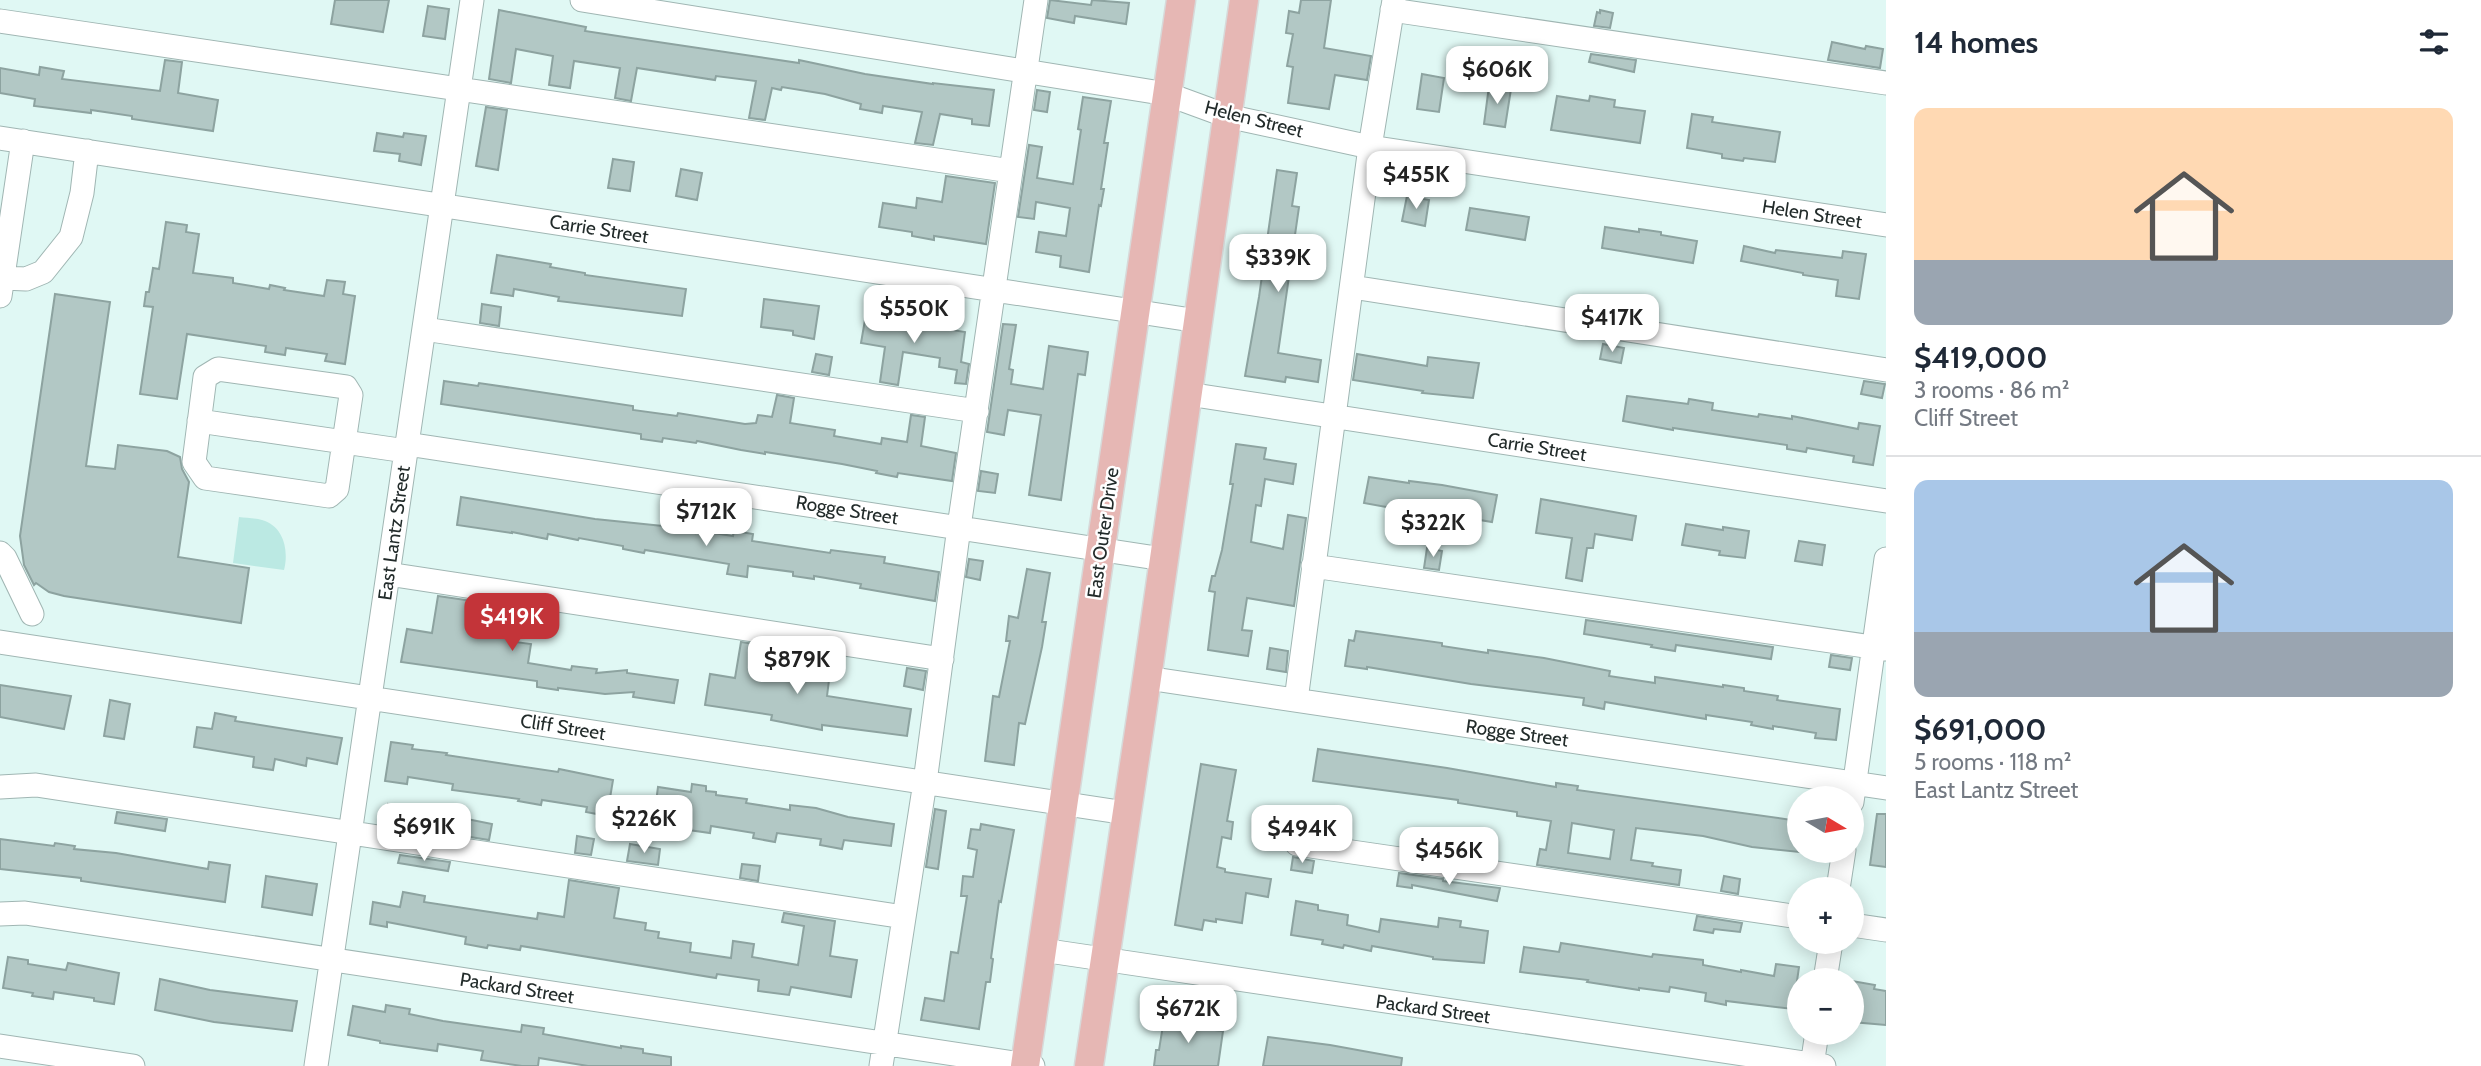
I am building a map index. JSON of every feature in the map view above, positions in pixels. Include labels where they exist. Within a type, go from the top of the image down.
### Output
[{"type":"main road","name":"East Outer Drive","points":[[1028,1066],[1042,950],[1181,0]]},
{"type":"main road","points":[[1089,1066],[1244,0]]},
{"type":"street","name":"East Lantz Street","points":[[316,1066],[472,0]]},
{"type":"street","name":"Helen Street","points":[[582,0],[1167,94],[1227,116],[1370,146],[1886,225]]},
{"type":"street","points":[[883,1055],[925,782],[959,527],[1036,0]]},
{"type":"street","points":[[1296,700],[1370,146],[1393,5],[1886,83]]},
{"type":"street","points":[[0,21],[1011,171]]},
{"type":"street","name":"Carrie Street","points":[[0,138],[1198,321]]},
{"type":"street","points":[[23,141],[2,274],[26,279],[43,272],[71,237],[82,193],[87,151]]},
{"type":"street","points":[[1352,287],[1886,370]]},
{"type":"street","points":[[424,329],[976,411]]},
{"type":"street","points":[[218,369],[346,387],[351,395],[344,442],[337,489],[329,496],[205,478],[194,462],[205,377],[218,369]]},
{"type":"street","name":"Carrie Street","points":[[1188,394],[1886,501]]},
{"type":"street","name":"Rogge Street","points":[[199,421],[344,442],[407,447],[1163,559]]},
{"type":"street","points":[[0,553],[5,558],[32,614]]},
{"type":"street","points":[[1854,786],[1880,648],[1886,559]]},
{"type":"street","points":[[1313,566],[1880,648]]},
{"type":"street","points":[[388,573],[942,659]]},
{"type":"street","name":"Cliff Street","points":[[0,642],[1126,813]]},
{"type":"street","name":"Rogge Street","points":[[1147,678],[1296,700],[1811,786]]},
{"type":"street","points":[[0,787],[36,785],[904,918]]},
{"type":"street","name":"Rogge Street","points":[[1864,791],[1886,788]]},
{"type":"street","points":[[1297,844],[1787,915]]},
{"type":"street","name":"Packard Street","points":[[0,914],[25,913],[332,960],[883,1055],[1028,1066]]},
{"type":"street","points":[[1864,927],[1886,930]]},
{"type":"street","name":"Packard Street","points":[[1042,950],[1816,1065]]},
{"type":"street","points":[[1816,1065],[1817,1045]]},
{"type":"street","points":[[0,1046],[133,1066]]},
{"type":"shaded area","points":[[239,517],[262,520],[280,533],[286,555],[284,570],[233,563]]},
{"type":"building","points":[[335,0],[389,0],[383,32],[331,24]]},
{"type":"building","points":[[1050,0],[1091,5],[1092,0],[1129,3],[1126,24],[1075,16],[1074,23],[1047,18]]},
{"type":"building","points":[[1301,0],[1331,0],[1324,48],[1371,56],[1367,80],[1335,75],[1329,109],[1288,103],[1293,67],[1287,66],[1293,34],[1286,33],[1289,11],[1299,13]]},
{"type":"building","points":[[428,6],[449,9],[445,39],[423,36]]},
{"type":"building","points":[[499,10],[586,27],[585,31],[799,63],[799,60],[865,74],[933,84],[994,90],[989,126],[972,124],[972,119],[940,114],[933,145],[915,143],[922,112],[883,106],[882,113],[860,109],[861,104],[825,94],[782,87],[781,90],[772,88],[765,120],[749,118],[756,81],[716,76],[715,80],[637,68],[631,101],[615,98],[620,68],[574,61],[570,88],[549,85],[553,56],[516,49],[511,83],[489,79]]},
{"type":"building","points":[[1600,10],[1613,13],[1610,28],[1594,26],[1597,12],[1600,13]]},
{"type":"building","points":[[1832,42],[1865,49],[1866,46],[1883,49],[1880,68],[1828,60]]},
{"type":"building","points":[[1591,54],[1636,60],[1634,72],[1589,62]]},
{"type":"building","points":[[165,60],[182,62],[178,93],[218,100],[213,131],[91,110],[91,113],[34,106],[35,99],[0,93],[0,68],[39,75],[40,67],[64,71],[62,79],[160,91]]},
{"type":"building","points":[[1422,74],[1444,78],[1439,112],[1417,109]]},
{"type":"building","points":[[1489,86],[1511,89],[1505,127],[1484,124]]},
{"type":"building","points":[[1037,90],[1050,92],[1047,112],[1034,110]]},
{"type":"building","points":[[1557,96],[1589,101],[1590,96],[1615,100],[1614,107],[1645,111],[1640,143],[1551,130]]},
{"type":"building","points":[[1083,97],[1111,101],[1104,143],[1108,143],[1101,189],[1104,189],[1089,272],[1060,267],[1061,256],[1036,252],[1039,232],[1066,236],[1070,208],[1036,202],[1034,219],[1018,217],[1029,145],[1042,147],[1037,178],[1073,184]]},
{"type":"building","points":[[486,107],[507,110],[498,170],[476,166]]},
{"type":"building","points":[[1692,114],[1713,117],[1712,122],[1780,132],[1775,162],[1722,158],[1722,154],[1687,148]]},
{"type":"building","points":[[377,133],[403,137],[404,133],[426,136],[421,165],[399,161],[400,154],[374,151]]},
{"type":"building","points":[[613,159],[634,162],[630,191],[608,188]]},
{"type":"building","points":[[681,169],[702,173],[697,200],[676,196]]},
{"type":"building","points":[[1277,170],[1297,173],[1292,206],[1299,207],[1278,353],[1321,360],[1318,382],[1286,377],[1285,382],[1245,376]]},
{"type":"building","points":[[946,176],[995,183],[986,244],[934,236],[934,240],[912,236],[912,232],[879,227],[883,203],[916,208],[917,198],[942,202]]},
{"type":"building","points":[[1407,196],[1429,200],[1425,226],[1402,221]]},
{"type":"building","points":[[1470,208],[1529,217],[1525,240],[1466,230]]},
{"type":"building","points":[[166,222],[187,225],[186,232],[199,234],[193,273],[233,278],[233,283],[269,289],[270,285],[285,288],[284,290],[324,296],[327,280],[345,282],[343,294],[355,296],[345,364],[325,361],[327,354],[286,348],[285,355],[265,352],[266,346],[187,334],[177,399],[140,394],[153,307],[144,306],[146,292],[149,292],[153,268],[159,269]]},
{"type":"building","points":[[1605,227],[1661,232],[1661,235],[1697,241],[1693,263],[1602,248]]},
{"type":"building","points":[[1744,246],[1775,253],[1776,250],[1842,258],[1843,251],[1866,254],[1859,299],[1836,296],[1838,280],[1741,261]]},
{"type":"building","points":[[497,255],[551,264],[550,267],[585,275],[686,289],[682,316],[558,301],[559,297],[514,289],[513,296],[491,293]]},
{"type":"building","points":[[55,294],[110,302],[86,466],[115,469],[118,445],[167,451],[180,457],[182,469],[189,482],[178,557],[249,568],[241,623],[64,596],[49,592],[36,583],[34,585],[24,565],[20,536]]},
{"type":"building","points":[[764,299],[819,306],[814,339],[793,335],[793,331],[761,327]]},
{"type":"building","points":[[482,304],[501,307],[499,326],[480,323]]},
{"type":"building","points":[[866,314],[920,320],[920,325],[965,332],[961,362],[969,364],[966,384],[955,383],[957,370],[939,367],[940,358],[903,352],[898,385],[880,382],[885,347],[861,343]]},
{"type":"building","points":[[1003,324],[1016,325],[1009,369],[1013,370],[1011,384],[1043,389],[1049,346],[1088,352],[1085,375],[1078,374],[1061,500],[1029,495],[1041,415],[1008,410],[1004,435],[987,432]]},
{"type":"building","points":[[1603,344],[1624,348],[1621,363],[1600,359]]},
{"type":"building","points":[[816,354],[832,357],[829,375],[812,372]]},
{"type":"building","points":[[1357,354],[1427,366],[1428,357],[1479,363],[1473,398],[1422,393],[1423,391],[1353,380]]},
{"type":"building","points":[[444,381],[478,386],[479,383],[633,406],[633,410],[677,416],[678,413],[745,424],[756,423],[758,415],[772,417],[777,395],[794,398],[790,423],[835,430],[834,436],[881,444],[882,438],[907,442],[911,415],[925,417],[921,446],[956,453],[952,481],[898,473],[897,477],[842,464],[765,454],[697,441],[663,438],[662,442],[641,439],[641,434],[441,404]]},
{"type":"building","points":[[1864,381],[1885,384],[1882,398],[1861,394]]},
{"type":"building","points":[[1627,396],[1688,404],[1689,399],[1713,403],[1712,410],[1758,417],[1759,414],[1792,419],[1792,416],[1858,429],[1859,423],[1880,426],[1873,465],[1853,462],[1854,456],[1807,448],[1806,452],[1787,449],[1787,445],[1623,421]]},
{"type":"building","points":[[1236,444],[1266,448],[1264,459],[1296,464],[1293,484],[1265,479],[1261,506],[1256,505],[1251,542],[1283,549],[1288,515],[1306,518],[1294,606],[1247,598],[1242,630],[1252,631],[1248,656],[1208,650],[1215,592],[1209,591],[1222,550],[1233,484],[1230,484]]},
{"type":"building","points":[[981,471],[998,474],[995,493],[978,491]]},
{"type":"building","points":[[1369,477],[1442,485],[1497,495],[1492,522],[1462,517],[1460,527],[1435,523],[1436,516],[1364,503]]},
{"type":"building","points":[[461,497],[695,533],[695,530],[733,536],[734,531],[753,534],[752,541],[830,553],[831,550],[885,557],[884,563],[939,572],[935,601],[860,588],[861,584],[814,576],[814,579],[793,576],[793,572],[748,566],[747,577],[727,574],[729,564],[645,550],[644,553],[579,538],[578,540],[548,534],[547,539],[457,525]]},
{"type":"building","points":[[1541,499],[1636,516],[1632,540],[1595,534],[1593,548],[1587,548],[1582,581],[1566,578],[1572,538],[1536,533]]},
{"type":"building","points":[[1686,524],[1749,531],[1745,558],[1719,555],[1720,551],[1682,545]]},
{"type":"building","points":[[1799,541],[1825,545],[1822,565],[1795,561]]},
{"type":"building","points":[[1427,548],[1442,551],[1439,570],[1424,568]]},
{"type":"building","points":[[969,559],[983,561],[980,580],[966,577]]},
{"type":"building","points":[[1027,569],[1050,573],[1042,622],[1046,622],[1042,647],[1025,724],[1019,723],[1014,765],[985,761],[993,696],[999,697],[1010,641],[1006,641],[1009,616],[1018,618]]},
{"type":"building","points":[[438,596],[520,608],[515,642],[531,644],[528,663],[571,670],[572,666],[597,669],[596,673],[627,670],[627,673],[678,680],[674,703],[633,697],[634,692],[605,694],[558,690],[537,687],[537,681],[401,662],[407,629],[432,633]]},
{"type":"building","points":[[1586,620],[1773,647],[1771,659],[1676,645],[1675,651],[1584,634]]},
{"type":"building","points":[[1356,631],[1442,643],[1442,646],[1488,653],[1488,650],[1544,658],[1610,671],[1609,676],[1655,683],[1655,677],[1744,688],[1744,691],[1778,696],[1777,700],[1840,709],[1836,740],[1815,738],[1816,733],[1773,726],[1773,729],[1751,725],[1752,722],[1706,715],[1706,719],[1605,702],[1604,709],[1583,705],[1584,698],[1345,666],[1349,640],[1354,641]]},
{"type":"building","points":[[741,642],[792,650],[788,674],[829,680],[827,696],[911,709],[907,736],[822,725],[822,730],[771,720],[772,715],[705,705],[710,674],[735,678]]},
{"type":"building","points":[[1270,648],[1288,651],[1286,672],[1267,669]]},
{"type":"building","points":[[1831,655],[1852,658],[1850,670],[1829,667]]},
{"type":"building","points":[[907,668],[926,671],[923,690],[904,686]]},
{"type":"building","points":[[0,685],[71,696],[64,729],[0,717]]},
{"type":"building","points":[[110,700],[130,704],[124,739],[104,736]]},
{"type":"building","points":[[215,713],[236,717],[235,721],[342,738],[337,764],[307,758],[306,766],[275,759],[273,770],[253,767],[254,757],[194,747],[197,727],[212,729]]},
{"type":"building","points":[[391,742],[413,745],[412,749],[447,753],[446,755],[558,772],[559,769],[613,780],[607,816],[586,812],[587,807],[542,800],[541,805],[518,801],[519,799],[452,790],[453,784],[408,777],[407,784],[385,781]]},
{"type":"building","points":[[1318,749],[1556,787],[1556,783],[1578,786],[1577,790],[1787,819],[1787,851],[1636,828],[1631,860],[1681,870],[1679,885],[1537,865],[1540,849],[1546,850],[1551,821],[1517,816],[1517,812],[1458,803],[1458,800],[1313,781]],"holes":[[[1572,823],[1614,830],[1610,859],[1568,853]]]},
{"type":"building","points":[[1201,764],[1236,770],[1227,821],[1233,822],[1231,839],[1222,837],[1217,867],[1225,869],[1225,872],[1271,879],[1268,897],[1246,893],[1242,923],[1204,920],[1202,930],[1175,925]]},
{"type":"building","points":[[692,784],[706,786],[706,791],[716,792],[716,795],[747,799],[746,803],[790,810],[790,805],[816,808],[848,817],[894,824],[891,846],[844,840],[842,849],[820,845],[821,839],[777,833],[775,842],[753,838],[754,833],[711,826],[710,833],[653,825],[658,787],[691,792]]},
{"type":"building","points":[[388,804],[404,807],[404,827],[385,824]]},
{"type":"building","points":[[935,809],[946,811],[938,869],[926,867]]},
{"type":"building","points":[[117,812],[167,819],[165,831],[115,823]]},
{"type":"building","points":[[442,814],[492,824],[489,840],[439,832]]},
{"type":"building","points":[[1877,814],[1886,814],[1886,867],[1870,865]]},
{"type":"building","points":[[981,824],[1014,830],[1001,902],[999,901],[990,982],[986,982],[979,1029],[921,1020],[925,998],[944,1001],[951,952],[958,953],[967,896],[961,896],[963,876],[973,877],[977,850],[968,848],[971,829],[980,830]]},
{"type":"building","points":[[577,836],[594,839],[591,855],[575,853]]},
{"type":"building","points":[[0,839],[54,846],[55,843],[75,846],[74,849],[116,853],[208,869],[209,862],[230,865],[225,902],[81,881],[81,878],[0,869]]},
{"type":"building","points":[[630,844],[660,849],[658,865],[627,861]]},
{"type":"building","points":[[400,855],[450,862],[448,871],[398,863]]},
{"type":"building","points":[[1293,857],[1314,861],[1312,873],[1291,870]]},
{"type":"building","points":[[742,864],[760,866],[758,881],[740,878]]},
{"type":"building","points":[[1399,873],[1500,888],[1497,901],[1412,885],[1412,888],[1397,886]]},
{"type":"building","points":[[266,876],[317,884],[312,915],[262,907]]},
{"type":"building","points":[[1724,876],[1740,879],[1738,894],[1721,891]]},
{"type":"building","points":[[569,880],[619,888],[614,918],[646,923],[645,930],[659,932],[658,938],[691,943],[690,952],[731,958],[733,941],[754,944],[752,957],[798,965],[804,926],[782,922],[784,913],[835,921],[830,956],[857,960],[851,997],[791,987],[789,995],[758,991],[759,980],[717,974],[716,978],[521,946],[520,950],[488,945],[487,948],[465,944],[466,937],[387,922],[387,927],[370,924],[373,902],[400,907],[403,892],[425,896],[424,902],[537,919],[538,913],[564,917]]},
{"type":"building","points":[[1296,901],[1318,905],[1318,910],[1348,915],[1347,925],[1379,932],[1381,919],[1438,927],[1439,918],[1461,921],[1460,927],[1488,931],[1484,963],[1433,959],[1372,946],[1371,951],[1344,945],[1343,948],[1322,944],[1323,940],[1291,935]]},
{"type":"building","points":[[1697,916],[1742,923],[1740,932],[1714,929],[1713,933],[1694,930]]},
{"type":"building","points":[[1561,943],[1652,957],[1653,954],[1703,960],[1703,965],[1774,976],[1776,964],[1799,967],[1787,968],[1787,1008],[1726,1001],[1726,1005],[1705,1001],[1706,993],[1670,987],[1669,992],[1639,990],[1587,982],[1588,980],[1520,972],[1524,947],[1559,952]]},
{"type":"building","points":[[8,957],[28,960],[28,964],[66,970],[68,963],[119,973],[114,1004],[54,992],[53,999],[32,996],[33,993],[3,988]]},
{"type":"building","points":[[160,979],[210,990],[297,1001],[292,1031],[214,1022],[155,1010]]},
{"type":"building","points":[[1864,983],[1875,985],[1874,989],[1886,991],[1886,1025],[1864,1023]]},
{"type":"building","points":[[386,1005],[410,1009],[409,1014],[443,1021],[521,1032],[522,1025],[544,1028],[543,1034],[621,1048],[643,1049],[643,1053],[671,1057],[671,1066],[588,1066],[539,1058],[538,1066],[522,1066],[481,1060],[483,1051],[438,1044],[437,1051],[380,1043],[348,1035],[353,1006],[385,1012]]},
{"type":"building","points":[[1164,1019],[1223,1031],[1218,1066],[1154,1066]]},
{"type":"building","points":[[1268,1037],[1402,1058],[1401,1066],[1263,1066]]}]
